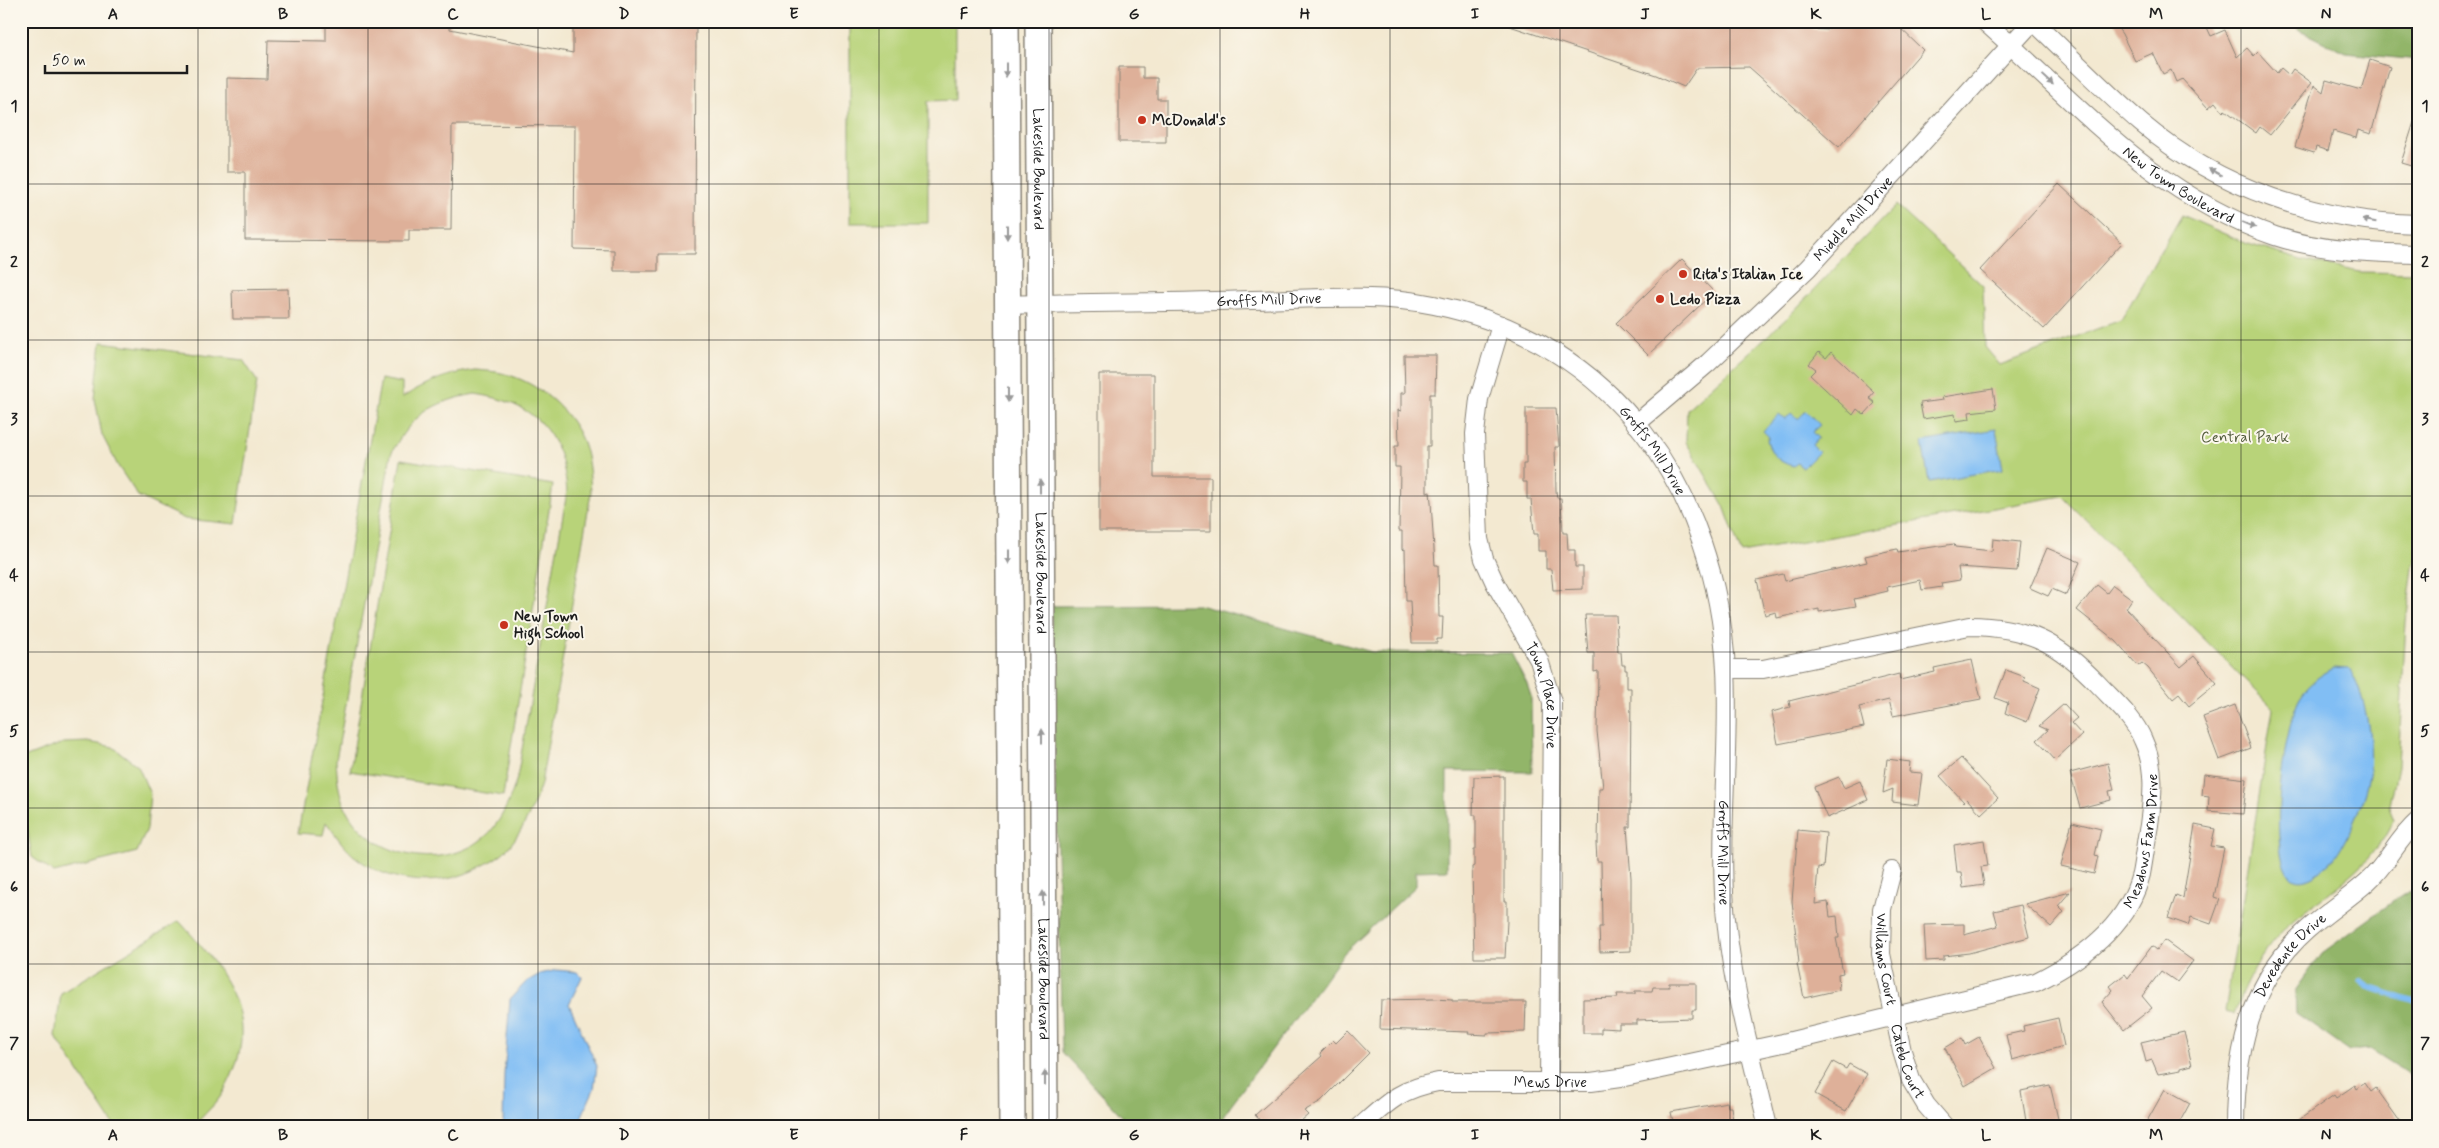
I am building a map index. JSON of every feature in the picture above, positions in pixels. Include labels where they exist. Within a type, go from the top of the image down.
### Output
[{"type":"main road","name":"Lakeside Boulevard","points":[[1006,21],[1012,1127]]},
{"type":"main road","name":"Lakeside Boulevard","points":[[1038,21],[1038,304],[1045,1127]]},
{"type":"street","name":"New Town Boulevard","points":[[1984,21],[2119,145],[2158,177],[2195,200],[2276,236],[2324,246],[2386,254],[2418,254]]},
{"type":"street","name":"New Town Boulevard","points":[[2033,21],[2142,123],[2178,150],[2213,171],[2249,189],[2288,204],[2384,224],[2418,224]]},
{"type":"street","name":"Middle Mill Drive","points":[[1636,424],[1708,363],[1808,268],[2033,21]]},
{"type":"street","name":"Groffs Mill Drive","points":[[1007,305],[1288,299],[1390,300],[1438,306],[1501,325],[1527,336],[1566,360],[1602,387],[1636,424],[1665,463],[1687,502],[1704,544],[1716,590],[1726,668],[1724,892],[1730,954],[1768,1127]]},
{"type":"street","name":"Town Place Drive","points":[[1501,325],[1479,399],[1475,434],[1478,539],[1484,559],[1495,583],[1539,660],[1552,702],[1549,1082]]},
{"type":"street","name":"Meadows Farm Drive","points":[[1726,668],[1763,668],[1969,626],[1998,627],[2026,632],[2054,646],[2083,668],[2130,718],[2143,740],[2152,767],[2153,797],[2140,875],[2128,903],[2111,928],[2090,949],[2058,971],[2036,982],[1750,1050]]},
{"type":"street","name":"Devedente Drive","points":[[2235,1127],[2235,1102],[2245,1036],[2252,1009],[2265,981],[2306,930],[2368,881],[2386,862],[2404,833],[2418,822]]},
{"type":"street","name":"Williams Court","points":[[1892,871],[1882,909],[1880,930],[1881,954],[1895,1017]]},
{"type":"street","name":"Caleb Court","points":[[1895,1017],[1911,1080],[1926,1105],[1945,1127]]},
{"type":"street","name":"Mews Drive","points":[[1360,1127],[1400,1093],[1417,1086],[1438,1082],[1591,1082],[1620,1078],[1750,1050]]},
{"type":"green space","points":[[850,21],[955,21],[955,100],[928,101],[928,223],[850,223]]},
{"type":"green space","points":[[2289,21],[2418,21],[2418,60],[2346,53],[2298,29]]},
{"type":"green space","name":"Central Park","points":[[1896,205],[1983,286],[1985,347],[2000,365],[2121,320],[2182,215],[2245,243],[2301,260],[2359,272],[2418,273],[2418,554],[2413,568],[2406,622],[2398,766],[2389,810],[2393,820],[2384,837],[2363,864],[2295,919],[2275,939],[2258,962],[2234,1014],[2225,1012],[2273,708],[2062,496],[1741,553],[1724,506],[1686,442],[1687,409],[1787,318]]},
{"type":"green space","points":[[101,342],[243,360],[257,381],[236,524],[185,519],[138,496],[118,466],[102,435],[95,399]]},
{"type":"green space","points":[[475,370],[502,373],[529,383],[551,398],[569,418],[582,440],[589,466],[591,493],[541,784],[535,801],[519,833],[508,848],[486,864],[472,871],[442,880],[411,880],[380,872],[366,864],[349,851],[326,822],[323,835],[298,833],[381,379],[402,383],[402,398],[420,387],[446,376]],"holes":[[[475,394],[513,404],[529,413],[551,437],[559,452],[567,492],[517,778],[503,813],[490,832],[473,845],[453,854],[432,857],[410,855],[390,849],[371,838],[355,823],[342,800],[336,760],[391,454],[415,420],[435,406]]]},
{"type":"green space","points":[[401,459],[553,485],[503,796],[350,771]]},
{"type":"green space","points":[[1199,605],[1372,652],[1511,653],[1531,696],[1532,772],[1447,771],[1447,870],[1416,871],[1416,886],[1344,953],[1230,1106],[1219,1127],[1132,1127],[1062,1052],[1051,606]]},
{"type":"green space","points":[[89,742],[113,747],[138,766],[150,794],[147,829],[137,852],[54,873],[32,857],[21,791],[21,759],[63,743]]},
{"type":"green space","points":[[2409,890],[2418,901],[2418,1084],[2406,1072],[2370,1049],[2349,1051],[2296,1014],[2295,991],[2322,953]]},
{"type":"green space","points":[[179,921],[212,959],[234,998],[240,1019],[241,1041],[236,1064],[222,1094],[193,1127],[115,1127],[55,1036],[61,993]]},
{"type":"water","points":[[1806,411],[1820,425],[1812,432],[1818,438],[1812,445],[1819,452],[1803,468],[1797,463],[1794,466],[1789,465],[1776,458],[1767,440],[1769,437],[1763,431],[1779,414],[1785,419],[1791,413],[1798,419]]},
{"type":"water","points":[[1996,429],[2003,469],[1929,482],[1922,442]]},
{"type":"water","points":[[2334,668],[2349,669],[2359,690],[2369,730],[2370,768],[2356,816],[2339,850],[2329,864],[2313,876],[2297,880],[2285,868],[2280,848],[2280,792],[2283,762],[2294,711],[2300,697],[2315,680]]},
{"type":"water","points":[[557,970],[577,972],[582,977],[569,1004],[597,1066],[594,1089],[577,1127],[503,1127],[504,1075],[510,999],[526,982],[540,974]]},
{"type":"building","points":[[326,21],[450,21],[450,29],[573,53],[573,21],[696,21],[695,254],[658,254],[658,271],[614,271],[614,250],[574,249],[575,126],[452,125],[451,230],[409,230],[409,241],[245,240],[245,172],[227,172],[227,78],[267,79],[268,40],[326,41]]},
{"type":"building","points":[[1504,21],[1802,21],[1811,29],[1827,30],[1836,21],[1893,21],[1923,50],[1839,147],[1749,67],[1697,68],[1684,87],[1656,75],[1504,24]]},
{"type":"building","points":[[2113,21],[2204,21],[2211,36],[2225,30],[2237,57],[2247,48],[2254,56],[2258,52],[2277,73],[2281,68],[2289,75],[2293,69],[2312,83],[2270,135],[2260,127],[2256,133],[2225,110],[2223,112],[2215,102],[2208,108],[2182,79],[2176,82],[2171,70],[2163,74],[2153,53],[2135,61],[2122,34]]},
{"type":"building","points":[[2370,60],[2390,67],[2371,134],[2358,130],[2356,138],[2333,131],[2328,151],[2316,147],[2314,153],[2295,147],[2314,85],[2323,92],[2326,80],[2361,90]]},
{"type":"building","name":"McDonald's","points":[[1119,67],[1143,67],[1143,78],[1157,78],[1157,99],[1166,99],[1166,142],[1119,142]]},
{"type":"building","points":[[2414,122],[2418,122],[2418,168],[2401,163]]},
{"type":"building","points":[[2059,184],[2122,243],[2044,329],[1980,270]]},
{"type":"building","points":[[1682,259],[1714,292],[1648,355],[1616,323]]},
{"type":"building","points":[[288,289],[289,319],[233,319],[232,290]]},
{"type":"building","points":[[1819,352],[1826,358],[1831,352],[1874,392],[1869,398],[1875,403],[1864,415],[1857,409],[1853,415],[1810,375],[1816,369],[1809,364]]},
{"type":"building","points":[[1404,355],[1436,355],[1435,394],[1430,394],[1430,446],[1427,446],[1427,493],[1430,492],[1435,565],[1438,565],[1439,617],[1443,617],[1442,639],[1437,639],[1437,643],[1412,643],[1410,601],[1406,601],[1405,549],[1402,550],[1402,531],[1399,531],[1400,467],[1395,467],[1395,446],[1399,446],[1398,410],[1401,411],[1401,393],[1405,393]]},
{"type":"building","points":[[1099,374],[1154,374],[1154,477],[1211,477],[1211,531],[1099,531]]},
{"type":"building","points":[[1993,389],[1996,409],[1969,412],[1970,419],[1956,421],[1955,414],[1923,419],[1920,403],[1943,400],[1942,397]]},
{"type":"building","points":[[1526,408],[1556,408],[1559,447],[1555,447],[1557,498],[1561,498],[1563,533],[1567,533],[1568,550],[1575,550],[1575,567],[1583,567],[1583,589],[1553,590],[1551,569],[1546,569],[1546,551],[1538,551],[1538,534],[1534,534],[1531,499],[1527,499],[1527,482],[1523,482],[1523,464],[1526,464]]},
{"type":"building","points":[[1993,539],[2020,542],[2017,571],[1958,567],[1960,580],[1941,583],[1942,587],[1922,590],[1920,580],[1887,587],[1888,591],[1854,599],[1856,606],[1819,612],[1819,609],[1777,618],[1776,612],[1765,615],[1757,580],[1783,574],[1785,581],[1867,562],[1865,556],[1897,549],[1898,552],[1954,544],[1955,547],[1992,551]]},
{"type":"building","points":[[2047,548],[2080,562],[2066,595],[2052,589],[2048,596],[2030,588]]},
{"type":"building","points":[[2097,585],[2107,593],[2113,585],[2132,599],[2126,608],[2181,667],[2194,656],[2217,683],[2189,706],[2179,694],[2173,699],[2148,668],[2142,663],[2138,666],[2116,641],[2077,610]]},
{"type":"building","points":[[1585,615],[1616,615],[1618,652],[1621,652],[1622,665],[1625,665],[1625,670],[1627,670],[1627,688],[1631,688],[1630,827],[1627,827],[1631,878],[1631,951],[1600,952],[1599,927],[1602,927],[1601,861],[1597,861],[1596,843],[1598,843],[1599,788],[1603,788],[1597,731],[1598,671],[1594,672],[1594,653],[1588,653]]},
{"type":"building","points":[[1972,660],[1981,699],[1893,716],[1889,700],[1859,707],[1864,727],[1778,744],[1772,712],[1790,707],[1789,701],[1899,674],[1900,680],[1935,672],[1934,668]]},
{"type":"building","points":[[2006,670],[2025,677],[2024,681],[2040,688],[2027,722],[2005,713],[2008,703],[1995,698]]},
{"type":"building","points":[[2064,704],[2077,718],[2071,723],[2082,735],[2055,760],[2037,740],[2048,730],[2039,726]]},
{"type":"building","points":[[2235,705],[2251,748],[2219,760],[2203,717]]},
{"type":"building","points":[[1961,758],[1998,798],[1981,814],[1967,799],[1964,802],[1940,776]]},
{"type":"building","points":[[1887,759],[1910,762],[1909,772],[1922,773],[1918,805],[1892,802],[1893,789],[1883,793]]},
{"type":"building","points":[[2108,763],[2114,790],[2109,791],[2111,800],[2080,808],[2070,773]]},
{"type":"building","points":[[2204,774],[2247,779],[2243,814],[2208,811],[2209,796],[2202,795]]},
{"type":"building","points":[[1504,776],[1504,901],[1507,901],[1505,958],[1474,958],[1472,867],[1474,866],[1474,849],[1476,849],[1476,815],[1473,815],[1474,777]]},
{"type":"building","points":[[1839,777],[1844,788],[1860,781],[1868,800],[1827,818],[1814,787]]},
{"type":"building","points":[[2072,822],[2101,829],[2095,855],[2098,856],[2094,874],[2061,866]]},
{"type":"building","points":[[2195,825],[2215,829],[2211,846],[2224,848],[2214,897],[2220,899],[2211,924],[2191,917],[2188,925],[2168,918],[2176,895],[2183,898]]},
{"type":"building","points":[[1798,830],[1826,833],[1823,868],[1818,867],[1815,904],[1828,902],[1830,917],[1837,916],[1839,938],[1836,938],[1843,973],[1838,974],[1839,990],[1804,998],[1797,964],[1799,963],[1792,901]]},
{"type":"building","points":[[1984,840],[1988,866],[1981,867],[1984,885],[1963,888],[1961,872],[1957,872],[1954,845]]},
{"type":"building","points":[[2070,892],[2058,906],[2064,912],[2051,927],[2025,904]]},
{"type":"building","points":[[2021,905],[2029,937],[1969,953],[1944,956],[1944,960],[1926,961],[1924,925],[1964,924],[1964,935],[1998,926],[1994,911]]},
{"type":"building","points":[[2164,940],[2193,961],[2177,982],[2161,971],[2142,996],[2152,1008],[2124,1030],[2102,1002],[2113,990],[2110,986],[2125,974],[2128,978],[2152,946],[2157,950]]},
{"type":"building","points":[[1669,983],[1696,983],[1696,1010],[1692,1010],[1692,1018],[1637,1020],[1637,1024],[1619,1024],[1619,1029],[1601,1028],[1601,1033],[1583,1033],[1583,999],[1618,998],[1617,994],[1635,994],[1635,991],[1652,991],[1653,987],[1669,987]]},
{"type":"building","points":[[1381,1000],[1452,1000],[1452,1002],[1526,1002],[1525,1032],[1487,1033],[1487,1035],[1468,1034],[1469,1032],[1380,1029]]},
{"type":"building","points":[[2058,1018],[2064,1046],[2012,1060],[2006,1035],[2024,1031],[2023,1026]]},
{"type":"building","points":[[1348,1031],[1369,1053],[1321,1101],[1304,1111],[1308,1115],[1294,1127],[1266,1127],[1255,1115],[1322,1056],[1320,1053],[1333,1040],[1336,1043]]},
{"type":"building","points":[[2184,1032],[2192,1065],[2181,1068],[2181,1070],[2158,1074],[2152,1060],[2146,1062],[2141,1042]]},
{"type":"building","points":[[1979,1037],[1996,1068],[1965,1086],[1945,1048],[1962,1038],[1965,1045]]},
{"type":"building","points":[[1833,1062],[1846,1069],[1849,1064],[1867,1074],[1846,1111],[1815,1094]]},
{"type":"building","points":[[2365,1083],[2371,1092],[2376,1088],[2404,1127],[2289,1127],[2334,1095],[2336,1098],[2355,1085],[2357,1089]]},
{"type":"building","points":[[2050,1085],[2060,1127],[2027,1127],[2021,1091]]},
{"type":"building","points":[[2165,1089],[2190,1103],[2177,1127],[2158,1127],[2147,1121]]},
{"type":"building","points":[[1727,1102],[1728,1107],[1731,1107],[1734,1127],[1674,1127],[1671,1112]]},
{"type":"waterway","points":[[2360,981],[2368,987],[2418,1003]]},
{"type":"place","name":"McDonald's","points":[[1142,120]]},
{"type":"place","name":"Rita's Italian Ice","points":[[1683,274]]},
{"type":"place","name":"Ledo Pizza","points":[[1660,299]]},
{"type":"place","name":"New Town High School","points":[[504,625]]}]
